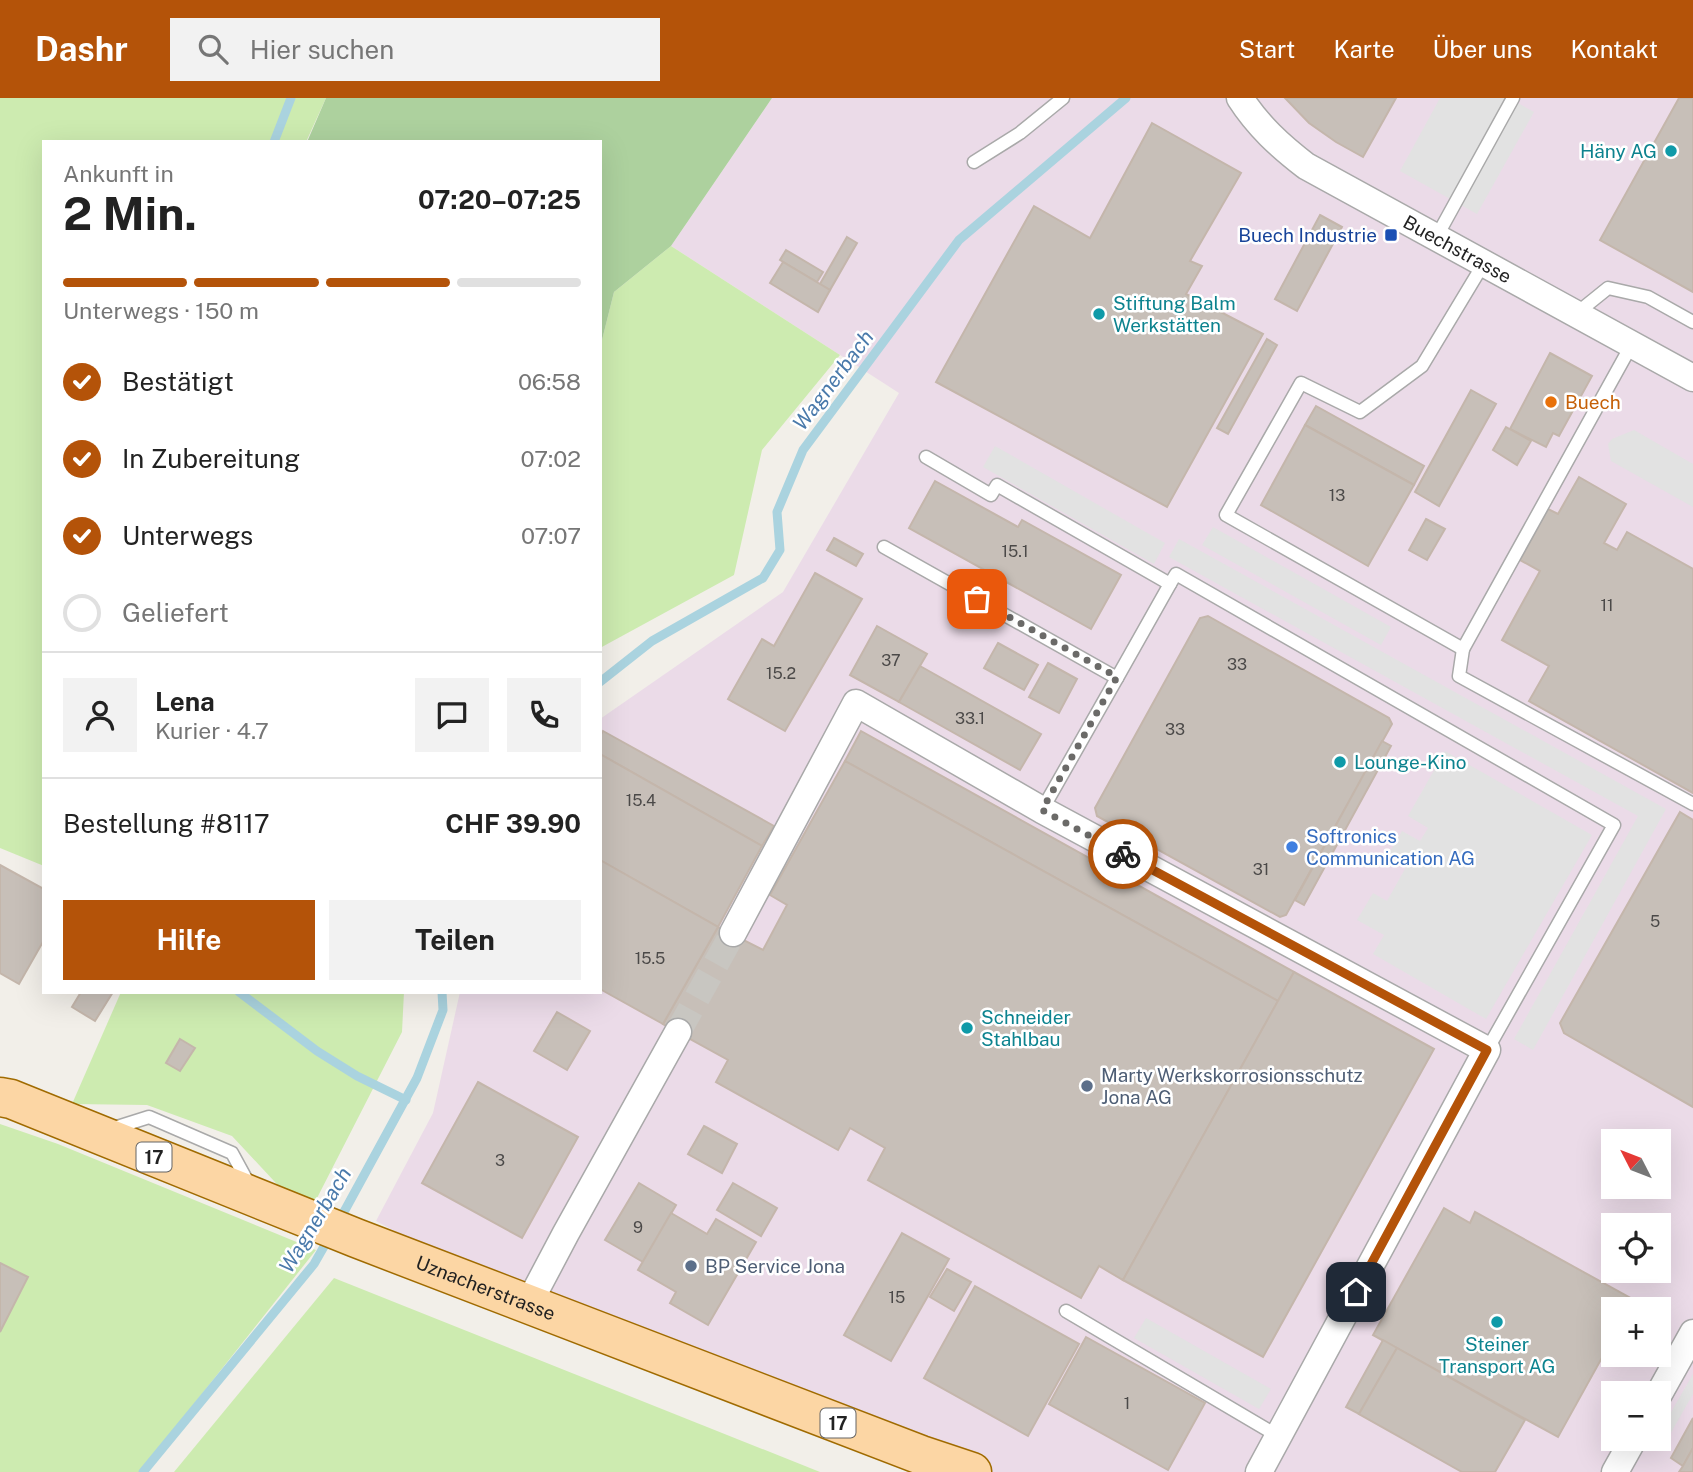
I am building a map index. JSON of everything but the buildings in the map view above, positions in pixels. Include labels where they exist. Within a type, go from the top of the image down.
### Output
[{"type":"main road","name":"Uznacherstrasse","points":[[0,1097],[11,1099],[356,1238],[921,1455],[972,1472]]},
{"type":"street","name":"Buechstrasse","points":[[1240,98],[1253,118],[1275,142],[1306,166],[1693,378]]},
{"type":"street","points":[[733,933],[856,703],[1046,812],[1487,1050],[1259,1472]]},
{"type":"street","points":[[529,1303],[678,1032]]},
{"type":"street","points":[[1666,1381],[1693,1333]]},
{"type":"street","points":[[1615,1472],[1627,1451]]},
{"type":"lane","points":[[974,162],[1020,133],[1063,98]]},
{"type":"lane","points":[[1437,236],[1513,98]]},
{"type":"lane","points":[[1463,649],[1226,516],[1301,383],[1360,412],[1422,366],[1484,262]]},
{"type":"lane","points":[[1577,313],[1608,288],[1648,297],[1693,322]]},
{"type":"lane","points":[[1632,344],[1463,649],[1459,676],[1693,804]]},
{"type":"lane","points":[[926,457],[992,495],[997,485],[1170,584]]},
{"type":"lane","points":[[884,547],[1117,677]]},
{"type":"lane","points":[[1046,812],[1117,677],[1177,574],[1614,825],[1487,1050]]},
{"type":"lane","points":[[1066,1311],[1278,1436]]},
{"type":"shaded area","points":[[772,98],[1693,98],[1693,1472],[972,1472],[529,1303],[376,1221],[433,1113],[460,994],[602,994],[602,718],[783,592],[899,393],[671,246]]},
{"type":"shaded area","points":[[1440,98],[1509,98],[1534,112],[1477,214],[1400,171]]},
{"type":"shaded area","points":[[1634,430],[1693,464],[1693,507],[1611,461],[1608,444],[1612,439]]},
{"type":"shaded area","points":[[995,446],[1165,543],[1154,564],[983,467]]},
{"type":"shaded area","points":[[1213,527],[1391,627],[1381,645],[1202,545]]},
{"type":"shaded area","points":[[1179,539],[1666,809],[1533,1050],[1514,1039],[1638,816],[1169,557]]},
{"type":"shaded area","points":[[1445,751],[1592,835],[1486,1019],[1373,954],[1384,935],[1357,920],[1373,893],[1387,901],[1406,867],[1387,856],[1402,831],[1420,841],[1428,828],[1408,816]]},
{"type":"shaded area","points":[[1146,1318],[1271,1389],[1259,1409],[1134,1338]]},
{"type":"shaded area","points":[[1693,1374],[1693,1394],[1671,1433],[1671,1412]]},
{"type":"green space","points":[[0,98],[326,98],[307,140],[42,140],[42,865],[0,848]]},
{"type":"green space","points":[[326,98],[772,98],[671,246],[614,292],[602,340],[602,140],[308,140]]},
{"type":"green space","points":[[671,246],[840,355],[762,450],[734,575],[602,647],[602,340],[614,292]]},
{"type":"green space","points":[[120,994],[404,994],[402,1032],[316,1200],[287,1195],[232,1136],[147,1105],[72,1104]]},
{"type":"green space","points":[[0,1124],[58,1144],[316,1250],[140,1472],[0,1472]]},
{"type":"green space","points":[[334,1278],[820,1472],[174,1472]]},
{"type":"waterway","points":[[275,140],[291,98]]},
{"type":"waterway","name":"Wagnerbach","points":[[602,680],[652,641],[763,578],[780,550],[777,512],[803,450],[959,240],[1126,98]]},
{"type":"waterway","points":[[242,994],[317,1051],[357,1076],[406,1100]]},
{"type":"waterway","name":"Wagnerbach","points":[[339,1221],[417,1078],[443,1010],[442,994]]},
{"type":"waterway","name":"Wagnerbach","points":[[143,1472],[314,1264],[330,1236]]},
{"type":"tunnel","points":[[678,1032],[733,933]]},
{"type":"way so far","points":[[977,599],[1117,677],[1042,810],[1123,854]]},
{"type":"place","name":"Häny AG","points":[[1671,151]]},
{"type":"place","name":"Buech Industrie","points":[[1391,235]]},
{"type":"place","name":"Stiftung Balm Werkstätten","points":[[1099,314]]},
{"type":"place","name":"Buech","points":[[1551,402]]},
{"type":"place","name":"Lounge-Kino","points":[[1340,762]]},
{"type":"place","name":"Softronics Communication AG","points":[[1292,847]]},
{"type":"place","name":"Schneider Stahlbau","points":[[967,1028]]},
{"type":"place","name":"Marty Werkskorrosionsschutz Jona AG","points":[[1087,1086]]},
{"type":"place","name":"BP Service Jona","points":[[691,1266]]},
{"type":"place","name":"Steiner Transport AG","points":[[1497,1322]]},
{"type":"route","points":[[1123,854],[1487,1050],[1356,1292]]}]
